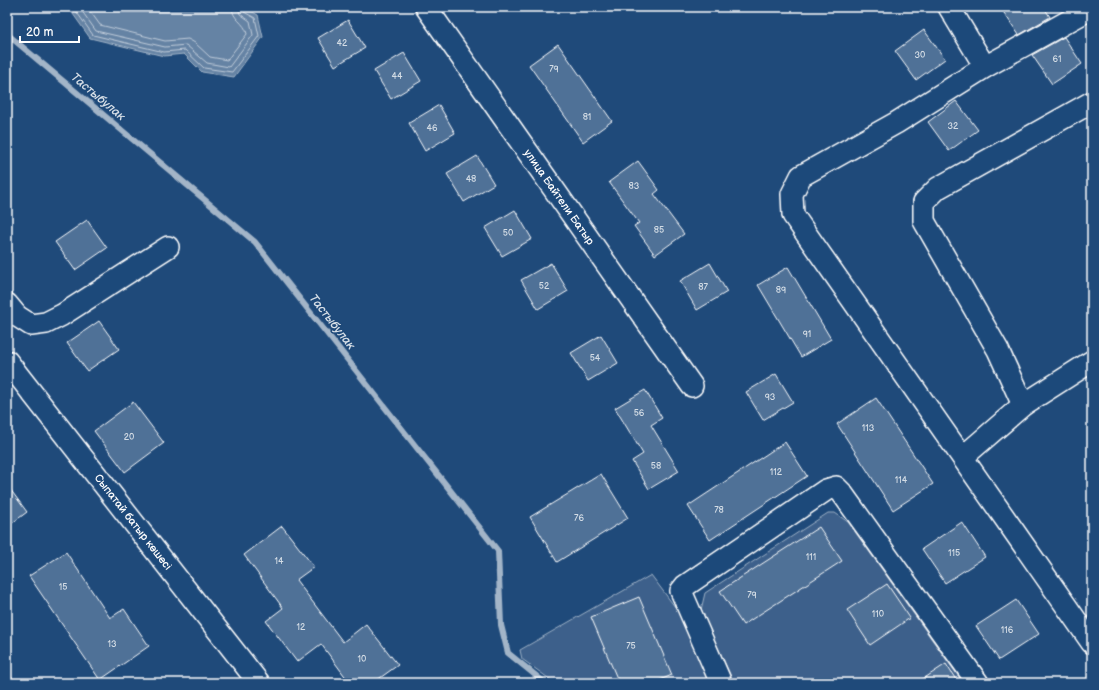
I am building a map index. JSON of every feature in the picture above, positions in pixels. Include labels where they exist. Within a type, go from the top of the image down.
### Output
[{"type":"street","name":"улица Байтели Батыр","points":[[426,7],[692,386]]},
{"type":"street","points":[[949,7],[985,67]]},
{"type":"street","points":[[1092,8],[985,67],[896,123],[801,176],[792,194],[793,215],[1092,643]]},
{"type":"street","points":[[1023,405],[998,350],[924,221],[924,202],[938,188],[1092,102]]},
{"type":"street","points":[[7,304],[17,316],[31,325],[46,323],[62,315],[168,247]]},
{"type":"street","name":"Сыпатай батыр көшесі","points":[[7,361],[259,683]]},
{"type":"street","points":[[963,458],[1023,405],[1092,361]]},
{"type":"street","points":[[721,683],[681,591],[685,586],[820,494],[836,487],[842,493],[978,683]]},
{"type":"shaded area","points":[[828,513],[835,513],[848,522],[963,683],[734,683],[701,610],[705,593]]},
{"type":"shaded area","points":[[651,575],[681,615],[710,683],[555,683],[522,659],[520,650]]},
{"type":"water","points":[[68,7],[244,7],[258,15],[263,37],[234,77],[202,72],[184,54],[164,56],[90,38]]},
{"type":"building","points":[[1000,7],[1044,7],[1050,17],[1019,35]]},
{"type":"building","points":[[348,20],[365,48],[335,66],[318,38]]},
{"type":"building","points":[[924,30],[945,59],[916,80],[895,51]]},
{"type":"building","points":[[1064,37],[1082,64],[1052,84],[1032,55]]},
{"type":"building","points":[[558,44],[612,121],[583,142],[529,65]]},
{"type":"building","points":[[404,53],[421,81],[391,99],[374,71]]},
{"type":"building","points":[[956,101],[978,130],[949,151],[928,122]]},
{"type":"building","points":[[439,105],[455,133],[425,151],[409,123]]},
{"type":"building","points":[[477,156],[494,184],[464,202],[447,174]]},
{"type":"building","points":[[638,161],[659,190],[654,194],[684,234],[655,255],[634,226],[639,223],[609,182]]},
{"type":"building","points":[[515,210],[532,239],[502,256],[485,228]]},
{"type":"building","points":[[87,220],[107,248],[75,270],[55,242]]},
{"type":"building","points":[[551,263],[568,291],[538,309],[521,280]]},
{"type":"building","points":[[710,263],[727,292],[697,310],[680,281]]},
{"type":"building","points":[[788,267],[831,339],[801,357],[758,285]]},
{"type":"building","points":[[99,321],[119,349],[87,371],[67,343]]},
{"type":"building","points":[[601,335],[618,363],[588,381],[571,353]]},
{"type":"building","points":[[776,374],[793,402],[763,420],[746,392]]},
{"type":"building","points":[[645,390],[662,418],[651,425],[679,471],[649,489],[632,461],[643,454],[615,408]]},
{"type":"building","points":[[876,398],[933,484],[893,510],[837,424]]},
{"type":"building","points":[[133,402],[164,443],[125,472],[94,431]]},
{"type":"building","points":[[785,442],[807,476],[710,540],[688,506]]},
{"type":"building","points":[[601,474],[628,518],[557,562],[530,517]]},
{"type":"building","points":[[7,485],[27,512],[7,527]]},
{"type":"building","points":[[962,522],[985,557],[945,583],[922,549]]},
{"type":"building","points":[[282,526],[314,567],[296,580],[343,642],[366,624],[398,665],[373,683],[350,683],[321,644],[297,662],[266,621],[283,608],[244,555]]},
{"type":"building","points":[[819,527],[842,561],[743,625],[720,591]]},
{"type":"building","points":[[66,552],[110,618],[124,609],[149,646],[100,680],[29,576]]},
{"type":"building","points":[[887,584],[910,618],[870,645],[847,610]]},
{"type":"building","points":[[639,597],[672,675],[653,683],[619,683],[591,617]]},
{"type":"building","points":[[1016,600],[1039,634],[999,660],[976,626]]},
{"type":"building","points":[[946,664],[958,683],[917,683]]},
{"type":"waterway","name":"Тастыбулак","points":[[7,34],[255,242],[498,551],[501,625],[508,653],[545,683]]}]
